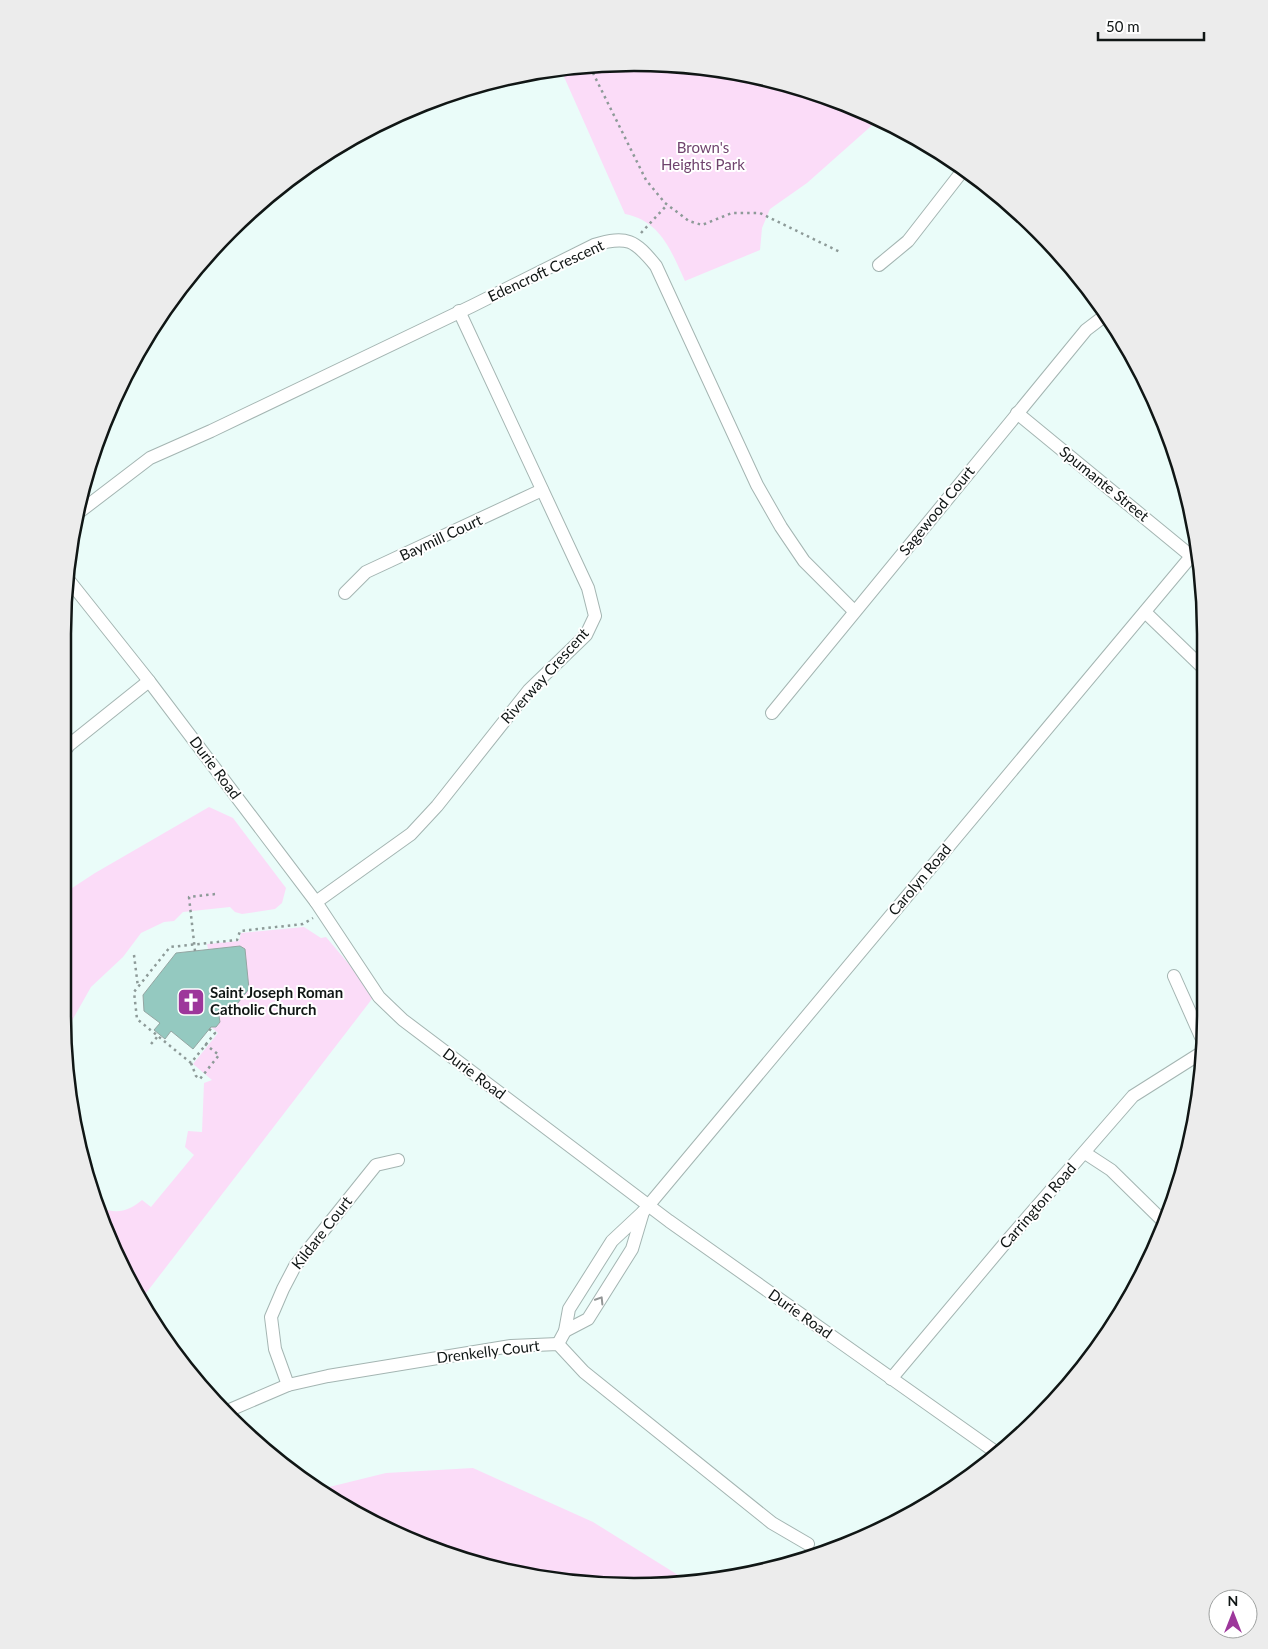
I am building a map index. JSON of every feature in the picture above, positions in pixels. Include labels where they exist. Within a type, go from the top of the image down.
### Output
[{"type":"street","points":[[879,265],[908,240],[959,175]]},
{"type":"street","name":"Edencroft Crescent","points":[[86,507],[150,458],[212,431],[594,245],[615,239],[633,242]]},
{"type":"street","points":[[633,242],[656,266],[757,485],[781,527],[804,561],[854,610]]},
{"type":"street","name":"Riverway Crescent","points":[[320,907],[411,834],[437,806],[529,690],[586,635],[595,616],[588,588],[459,310]]},
{"type":"street","name":"Sagewood Court","points":[[772,713],[854,610],[1086,330],[1100,319]]},
{"type":"street","name":"Spumante Street","points":[[1017,413],[1190,548]]},
{"type":"street","name":"Baymill Court","points":[[345,593],[366,572],[542,490]]},
{"type":"street","name":"Carolyn Road","points":[[558,1344],[565,1331],[569,1309],[612,1241],[645,1208],[1191,556]]},
{"type":"street","name":"Durie Road","points":[[73,586],[149,681],[320,907],[379,997],[403,1020],[645,1208],[991,1449]]},
{"type":"street","points":[[1145,612],[1197,662]]},
{"type":"street","points":[[71,743],[149,681]]},
{"type":"street","points":[[1174,976],[1197,1026]]},
{"type":"street","name":"Carrington Road","points":[[891,1379],[1006,1242],[1133,1096],[1196,1055]]},
{"type":"street","points":[[1085,1153],[1112,1170],[1159,1216]]},
{"type":"street","name":"Kildare Court","points":[[288,1385],[275,1349],[271,1317],[283,1289],[295,1266],[376,1165],[398,1160]]},
{"type":"street","name":"Carolyn Road","points":[[565,1331],[588,1319],[632,1249],[645,1208]]},
{"type":"street","name":"Drenkelly Court","points":[[232,1409],[288,1385],[328,1376],[511,1346],[558,1344],[584,1372],[772,1523],[808,1544]]},
{"type":"path","points":[[593,72],[646,180],[667,205],[689,221],[702,225],[732,213],[760,213],[840,252]]},
{"type":"path","points":[[633,242],[667,205]]},
{"type":"path","points":[[195,951],[189,897],[216,894]]},
{"type":"path","points":[[206,1044],[219,1055],[200,1079],[196,1076],[191,1063],[137,1020],[134,992],[170,947],[237,940],[240,931],[303,924],[320,907]]},
{"type":"path","points":[[134,955],[138,987]]},
{"type":"path","points":[[191,1063],[214,1033],[209,1029]]},
{"type":"path","points":[[151,1044],[158,1036]]},
{"type":"green space","name":"Brown's Heights Park","points":[[634,71],[671,72],[707,76],[780,90],[815,101],[873,125],[807,183],[770,209],[762,228],[760,250],[685,281],[669,248],[656,230],[648,223],[625,214],[564,76]]},
{"type":"green space","points":[[209,807],[233,818],[286,888],[282,903],[275,909],[242,914],[235,912],[230,907],[183,912],[174,921],[164,922],[141,933],[123,957],[91,987],[71,1022],[71,889]]},
{"type":"green space","points":[[304,927],[321,938],[326,937],[375,995],[146,1294],[129,1264],[106,1209],[122,1211],[142,1200],[151,1207],[194,1155],[185,1147],[188,1131],[202,1132],[204,1083],[212,1080],[193,1064],[218,1033],[211,1027],[215,1011],[233,1009],[245,949],[235,946],[232,950],[228,947],[208,949],[207,944],[239,941],[241,933]]},
{"type":"green space","points":[[473,1468],[593,1522],[680,1576],[597,1577],[524,1567],[488,1559],[453,1548],[385,1520],[328,1487],[386,1473]]},
{"type":"building","name":"Saint Joseph Roman Catholic Church","points":[[240,946],[245,949],[249,989],[233,1009],[218,1010],[220,1022],[216,1027],[211,1027],[193,1049],[171,1031],[165,1039],[154,1030],[160,1023],[144,1011],[143,995],[176,953]]},
{"type":"place","name":"Saint Joseph Roman Catholic Church","points":[[191,1002]]}]
